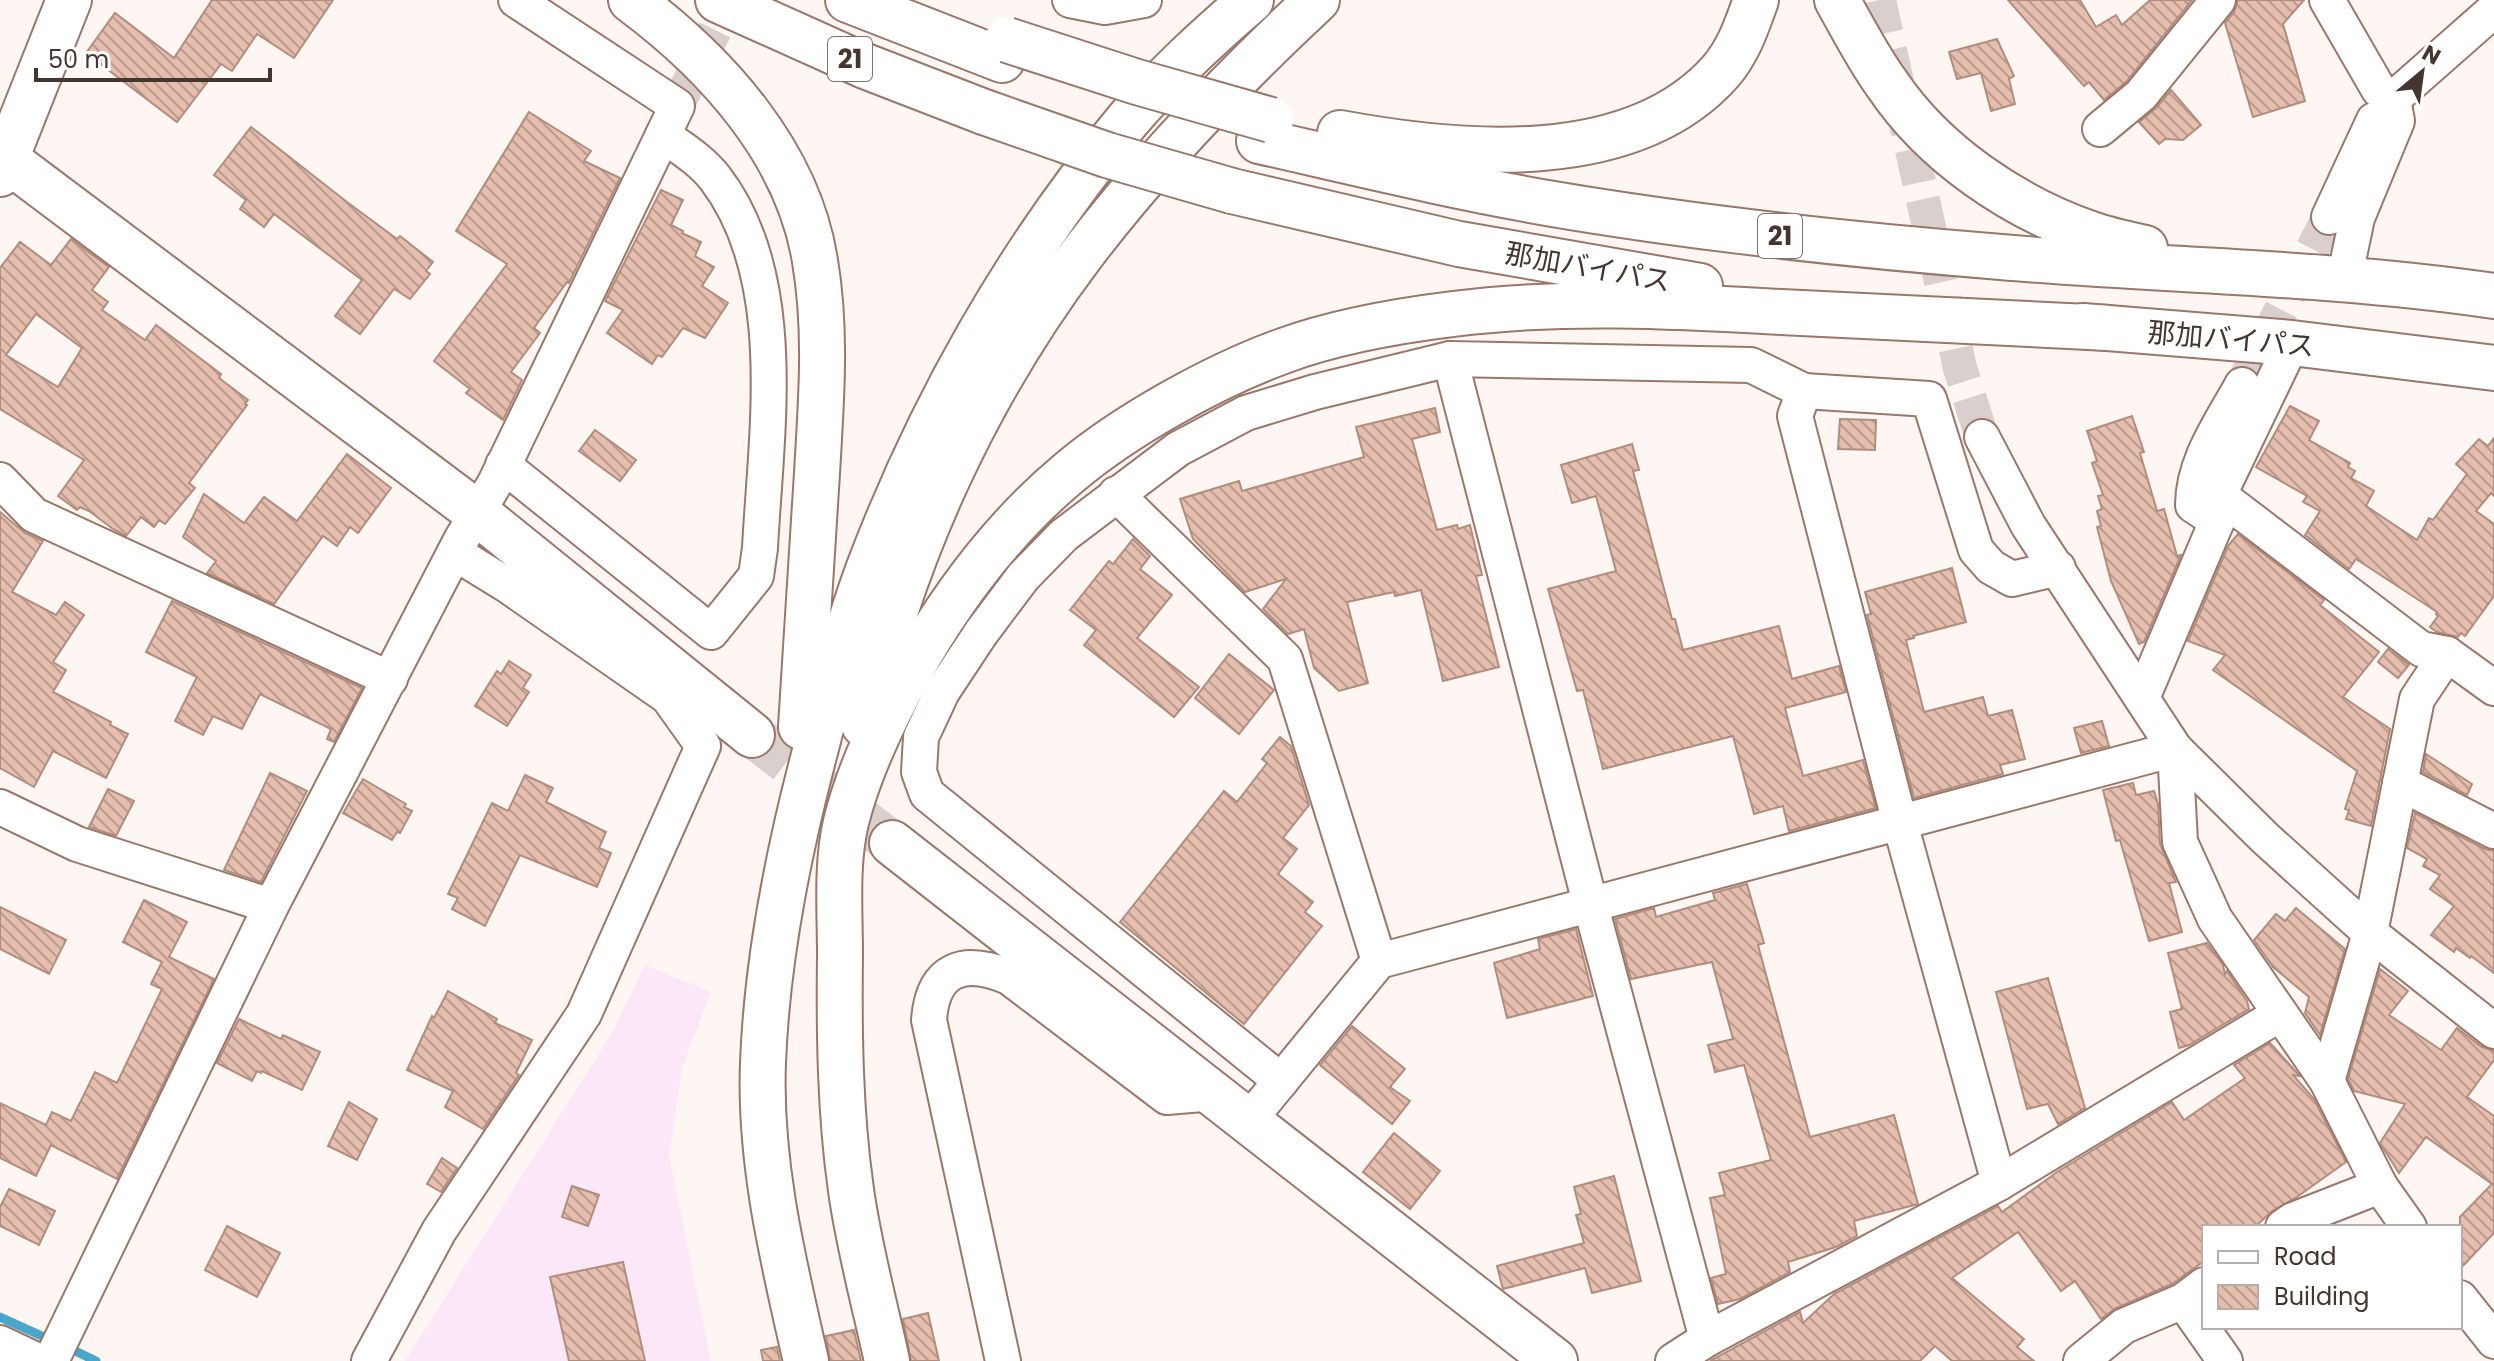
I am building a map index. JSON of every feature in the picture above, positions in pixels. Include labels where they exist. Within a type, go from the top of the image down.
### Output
[{"type":"main road","points":[[69,0],[2,162],[476,512],[752,735]]},
{"type":"main road","points":[[631,0],[707,65],[746,110],[780,163],[801,210],[815,259],[821,314],[822,375],[796,825]]},
{"type":"main road","name":"那加バイパス","points":[[718,0],[865,66],[1107,155],[1232,191],[1459,244],[1700,286],[1829,302],[2292,343],[2494,368]]},
{"type":"main road","name":"那加バイパス","points":[[848,0],[1004,50],[1133,104],[1265,130],[1407,175],[1537,201],[1693,226],[2003,258],[2326,278],[2494,296]]},
{"type":"main road","points":[[897,0],[1004,50]]},
{"type":"main road","points":[[806,1361],[774,1209],[765,1138],[762,1066],[778,917],[796,825],[842,649],[867,573],[905,481],[979,334],[1038,239],[1128,119],[1186,57],[1251,0]]},
{"type":"main road","points":[[887,1361],[851,1192],[839,1007],[840,892],[846,824],[861,736],[896,602],[958,456],[1039,316],[1124,200],[1235,78],[1317,0]]},
{"type":"main road","points":[[1265,130],[1472,149],[1554,148],[1614,136],[1657,119],[1695,97],[1723,69],[1744,36],[1756,0]]},
{"type":"main road","points":[[1837,0],[1888,86],[1920,124],[1958,160],[1999,190],[2091,234],[2151,250],[2326,278]]},
{"type":"main road","points":[[846,824],[871,750],[930,635],[972,576],[1021,518],[1071,471],[1139,424],[1209,384],[1284,351],[1366,328],[1457,313],[1556,307],[1692,307],[2109,328]]},
{"type":"main road","points":[[892,843],[1555,1361]]},
{"type":"street","points":[[0,1343],[50,1354],[271,906],[476,512],[495,483],[677,106],[516,0]]},
{"type":"street","points":[[1070,0],[1105,7],[1144,0]]},
{"type":"street","points":[[2100,129],[2141,95],[2218,0]]},
{"type":"street","points":[[2326,278],[2357,218],[2397,121],[2390,96],[2379,90],[2327,0]]},
{"type":"street","points":[[2329,217],[2390,96],[2494,10]]},
{"type":"street","points":[[503,465],[711,632],[756,576],[769,360],[765,306],[738,214],[714,177],[692,155],[663,135]]},
{"type":"street","points":[[2142,698],[2218,508],[2292,343]]},
{"type":"street","points":[[1450,359],[1590,903],[1707,1339]]},
{"type":"street","points":[[1281,1081],[927,794],[919,772],[921,737],[942,692],[1023,577],[1064,535],[1178,449],[1246,413],[1315,392],[1450,359],[1751,365],[1804,391],[1929,399],[1976,550],[1991,567],[2012,579],[2058,568]]},
{"type":"street","points":[[2242,385],[2200,463],[2193,488],[2193,505],[2218,508],[2421,649],[2447,654],[2494,688]]},
{"type":"street","points":[[1804,391],[1795,416],[1900,823],[1999,1183]]},
{"type":"street","points":[[1982,437],[2028,525],[2175,749],[2265,838],[2370,933],[2494,1031]]},
{"type":"street","points":[[0,480],[34,515],[390,679]]},
{"type":"street","points":[[1116,494],[1285,659],[1379,961]]},
{"type":"street","points":[[369,1361],[439,1231],[584,1014],[703,746],[668,697],[507,585],[455,553]]},
{"type":"street","points":[[2327,1081],[2370,933],[2417,699],[2447,654]]},
{"type":"street","points":[[1249,1120],[1379,961],[2175,749]]},
{"type":"street","points":[[2175,749],[2180,842],[2215,919],[2327,1081],[2380,1186],[2408,1225]]},
{"type":"street","points":[[2400,783],[2494,831]]},
{"type":"street","points":[[0,807],[77,844],[271,906]]},
{"type":"street","points":[[1003,1361],[929,1020],[931,997],[944,978],[962,967],[987,967],[1009,977],[1167,1097],[1214,1093]]},
{"type":"street","points":[[1673,1361],[1707,1339],[1999,1183],[2280,1014]]},
{"type":"street","points":[[2286,1225],[2380,1186]]},
{"type":"street","points":[[2081,1361],[2124,1326],[2194,1293]]},
{"type":"street","points":[[2462,1301],[2494,1341]]},
{"type":"street","points":[[2210,1329],[2225,1361]]},
{"type":"shaded area","points":[[645,965],[711,992],[682,1068],[669,1156],[711,1361],[405,1361],[612,1033]]},
{"type":"building","points":[[212,0],[333,0],[294,58],[257,34],[232,71],[221,64],[177,122],[86,53],[115,13],[174,58]]},
{"type":"building","points":[[2008,0],[2080,0],[2096,27],[2116,15],[2122,25],[2150,0],[2192,0],[2127,81],[2104,100],[2089,82],[2084,86]]},
{"type":"building","points":[[2238,0],[2304,0],[2283,24],[2305,101],[2253,117],[2225,23],[2234,12]]},
{"type":"building","points":[[1997,39],[2014,76],[2009,79],[2015,104],[1991,111],[1981,73],[1957,79],[1949,52]]},
{"type":"building","points":[[2171,90],[2201,125],[2183,140],[2165,139],[2159,144],[2139,122]]},
{"type":"building","points":[[529,112],[591,151],[584,161],[620,178],[569,283],[534,328],[540,333],[511,372],[522,380],[503,420],[466,393],[470,389],[434,361],[507,264],[456,231]]},
{"type":"building","points":[[251,127],[347,202],[397,239],[400,236],[433,262],[426,271],[430,274],[410,299],[394,289],[360,334],[335,316],[362,280],[274,214],[264,227],[240,209],[246,200],[214,175]]},
{"type":"building","points":[[661,190],[683,200],[671,225],[701,242],[695,256],[714,267],[702,286],[728,303],[705,338],[683,328],[662,357],[658,355],[652,364],[607,333],[623,310],[605,301]]},
{"type":"building","points":[[71,239],[109,267],[92,290],[108,302],[102,310],[145,340],[156,325],[221,374],[219,378],[248,400],[189,483],[195,488],[165,524],[159,520],[154,527],[141,517],[126,536],[89,511],[80,507],[77,510],[58,496],[84,460],[0,409],[0,268],[20,242],[51,265]],"holes":[[[36,314],[82,348],[58,387],[6,355]]]},
{"type":"building","points":[[2290,406],[2319,421],[2309,440],[2350,463],[2348,467],[2355,471],[2351,478],[2374,491],[2366,506],[2417,540],[2429,518],[2433,520],[2467,474],[2456,464],[2479,439],[2488,446],[2494,438],[2494,496],[2491,493],[2476,511],[2494,524],[2494,596],[2465,636],[2461,633],[2458,637],[2437,632],[2430,627],[2438,616],[2437,612],[2356,559],[2349,569],[2305,535],[2320,511],[2303,502],[2307,496],[2256,467]]},
{"type":"building","points":[[1435,408],[1440,432],[1412,439],[1437,530],[1470,525],[1482,575],[1476,576],[1499,667],[1443,681],[1421,590],[1395,596],[1394,592],[1347,602],[1368,683],[1339,691],[1314,668],[1304,629],[1288,634],[1263,609],[1286,579],[1245,592],[1193,539],[1180,499],[1239,481],[1242,491],[1364,457],[1356,427]]},
{"type":"building","points":[[2132,416],[2144,452],[2140,453],[2157,511],[2164,509],[2177,556],[2181,555],[2144,642],[2139,644],[2111,581],[2097,527],[2101,526],[2097,511],[2102,509],[2098,496],[2103,495],[2092,463],[2097,461],[2087,431]]},
{"type":"building","points":[[1840,419],[1876,420],[1875,450],[1838,449]]},
{"type":"building","points":[[595,430],[636,460],[620,481],[579,451]]},
{"type":"building","points":[[1632,444],[1639,470],[1633,471],[1683,650],[1779,626],[1792,679],[1839,666],[1846,692],[1785,708],[1803,776],[1863,760],[1876,808],[1789,831],[1783,806],[1754,814],[1733,736],[1603,769],[1583,690],[1577,691],[1548,589],[1616,571],[1596,496],[1572,503],[1561,465]]},
{"type":"building","points":[[347,454],[391,488],[358,533],[350,527],[337,546],[323,536],[274,604],[207,573],[216,561],[183,537],[204,494],[244,523],[264,497],[297,521]]},
{"type":"building","points":[[0,512],[25,533],[43,541],[12,592],[56,615],[65,602],[84,615],[53,662],[66,670],[53,692],[128,734],[106,778],[53,751],[34,787],[0,768]]},
{"type":"building","points":[[2238,534],[2324,600],[2320,605],[2379,652],[2343,697],[2390,729],[2371,826],[2346,819],[2349,810],[2345,809],[2357,771],[2213,670],[2225,655],[2188,641],[2228,546]]},
{"type":"building","points":[[1133,539],[1150,556],[1140,569],[1172,595],[1137,638],[1199,687],[1174,717],[1084,645],[1096,630],[1070,610],[1109,561],[1113,564]]},
{"type":"building","points":[[1952,568],[1966,622],[1906,640],[1924,712],[1983,697],[1988,716],[2012,710],[2025,759],[2000,765],[2003,774],[1914,798],[1867,615],[1871,614],[1865,592]]},
{"type":"building","points":[[172,601],[362,688],[334,742],[327,739],[331,729],[260,694],[242,729],[213,716],[203,735],[175,721],[197,677],[146,652]]},
{"type":"building","points":[[2388,649],[2409,665],[2398,678],[2378,662]]},
{"type":"building","points":[[1229,654],[1274,690],[1239,734],[1195,698]]},
{"type":"building","points":[[509,661],[531,675],[523,688],[529,692],[507,726],[475,706],[497,671],[501,674]]},
{"type":"building","points":[[2102,721],[2109,746],[2081,753],[2074,728]]},
{"type":"building","points":[[1280,737],[1291,746],[1309,805],[1283,838],[1297,849],[1278,874],[1313,902],[1305,912],[1322,926],[1244,1024],[1120,922],[1224,791],[1237,802],[1267,763],[1262,759]]},
{"type":"building","points":[[2426,754],[2472,784],[2467,795],[2423,772]]},
{"type":"building","points":[[270,773],[307,791],[261,882],[224,870]]},
{"type":"building","points":[[525,775],[553,788],[546,802],[606,832],[599,848],[611,853],[597,887],[520,855],[485,926],[452,909],[458,898],[448,894],[492,803],[508,811]]},
{"type":"building","points":[[363,779],[406,804],[404,807],[412,811],[400,833],[397,832],[392,840],[343,813]]},
{"type":"building","points":[[2133,783],[2136,795],[2154,791],[2158,804],[2160,844],[2176,882],[2169,883],[2182,932],[2149,941],[2120,840],[2116,841],[2103,790]]},
{"type":"building","points":[[108,789],[134,801],[116,836],[89,827]]},
{"type":"building","points":[[2415,813],[2494,851],[2494,973],[2456,948],[2454,952],[2431,935],[2454,906],[2430,889],[2440,875],[2423,866],[2427,859],[2407,848]]},
{"type":"building","points":[[1747,884],[1764,943],[1758,945],[1810,1137],[1894,1115],[1918,1204],[1854,1221],[1857,1236],[1836,1247],[1788,1262],[1790,1272],[1740,1299],[1718,1304],[1711,1278],[1726,1274],[1710,1198],[1725,1195],[1719,1173],[1771,1160],[1744,1065],[1715,1072],[1708,1045],[1733,1039],[1712,962],[1631,979],[1615,919],[1654,908],[1656,917],[1715,900],[1713,893]]},
{"type":"building","points":[[144,900],[187,922],[169,957],[214,979],[117,1179],[51,1145],[36,1176],[0,1158],[0,1103],[46,1125],[52,1112],[71,1121],[95,1072],[117,1083],[162,989],[151,984],[162,962],[123,942]]},
{"type":"building","points":[[0,907],[66,940],[49,974],[0,949]]},
{"type":"building","points":[[2296,908],[2345,949],[2320,1035],[2305,1013],[2309,997],[2273,967],[2254,940],[2276,914],[2285,921]]},
{"type":"building","points":[[1576,929],[1593,996],[1507,1018],[1494,963],[1540,949],[1538,939]]},
{"type":"building","points":[[2207,943],[2223,965],[2225,974],[2227,971],[2247,1001],[2249,1009],[2179,1048],[2170,1012],[2182,1009],[2168,953]]},
{"type":"building","points":[[2380,969],[2408,991],[2389,1015],[2441,1050],[2457,1028],[2482,1047],[2494,1051],[2494,1060],[2467,1097],[2494,1116],[2494,1233],[2462,1267],[2460,1217],[2492,1184],[2426,1137],[2399,1173],[2380,1143],[2405,1104],[2354,1091],[2348,1079]]},
{"type":"building","points":[[2048,978],[2085,1108],[2058,1124],[2048,1104],[2027,1109],[1996,992]]},
{"type":"building","points":[[448,991],[497,1019],[495,1023],[532,1040],[516,1073],[519,1075],[483,1129],[445,1107],[453,1091],[407,1070],[432,1016],[434,1018]]},
{"type":"building","points":[[239,1019],[281,1039],[283,1035],[320,1052],[302,1090],[262,1071],[257,1071],[252,1081],[217,1063]]},
{"type":"building","points":[[1352,1026],[1405,1069],[1390,1087],[1410,1101],[1392,1124],[1320,1065]]},
{"type":"building","points":[[2270,1043],[2300,1076],[2293,1075],[2314,1099],[2346,1162],[2272,1211],[2257,1225],[2202,1225],[2202,1262],[2172,1284],[2116,1308],[2101,1319],[2075,1281],[2061,1291],[2018,1232],[1952,1278],[2024,1339],[2017,1347],[2034,1361],[1952,1361],[1935,1346],[1920,1361],[1710,1361],[1800,1312],[1803,1323],[1834,1294],[1998,1206],[2002,1212],[2057,1172],[2172,1102],[2184,1120],[2245,1078],[2234,1065]]},
{"type":"building","points":[[349,1102],[377,1119],[357,1160],[328,1146]]},
{"type":"building","points":[[1394,1133],[1440,1171],[1410,1209],[1363,1172]]},
{"type":"building","points":[[442,1158],[457,1168],[441,1192],[427,1184]]},
{"type":"building","points":[[1614,1176],[1641,1281],[1592,1293],[1585,1268],[1503,1289],[1497,1266],[1584,1243],[1576,1215],[1581,1214],[1574,1187]]},
{"type":"building","points":[[572,1186],[599,1195],[588,1226],[562,1217]]},
{"type":"building","points":[[9,1189],[55,1211],[39,1245],[0,1226],[0,1207]]},
{"type":"building","points":[[227,1226],[280,1253],[257,1297],[205,1270]]},
{"type":"building","points":[[623,1262],[645,1361],[569,1361],[550,1277]]},
{"type":"building","points":[[928,1313],[939,1361],[911,1361],[903,1319]]},
{"type":"building","points":[[854,1330],[861,1361],[830,1361],[826,1336]]},
{"type":"building","points":[[777,1347],[780,1361],[763,1361],[761,1350]]},
{"type":"waterway","points":[[0,1317],[53,1341]]},
{"type":"waterway","points":[[67,1347],[96,1361]]},
{"type":"tunnel","points":[[677,106],[730,0]]},
{"type":"tunnel","points":[[1879,0],[1960,368],[1982,437]]},
{"type":"tunnel","points":[[2242,385],[2329,217]]},
{"type":"tunnel","points":[[752,735],[892,843]]}]
